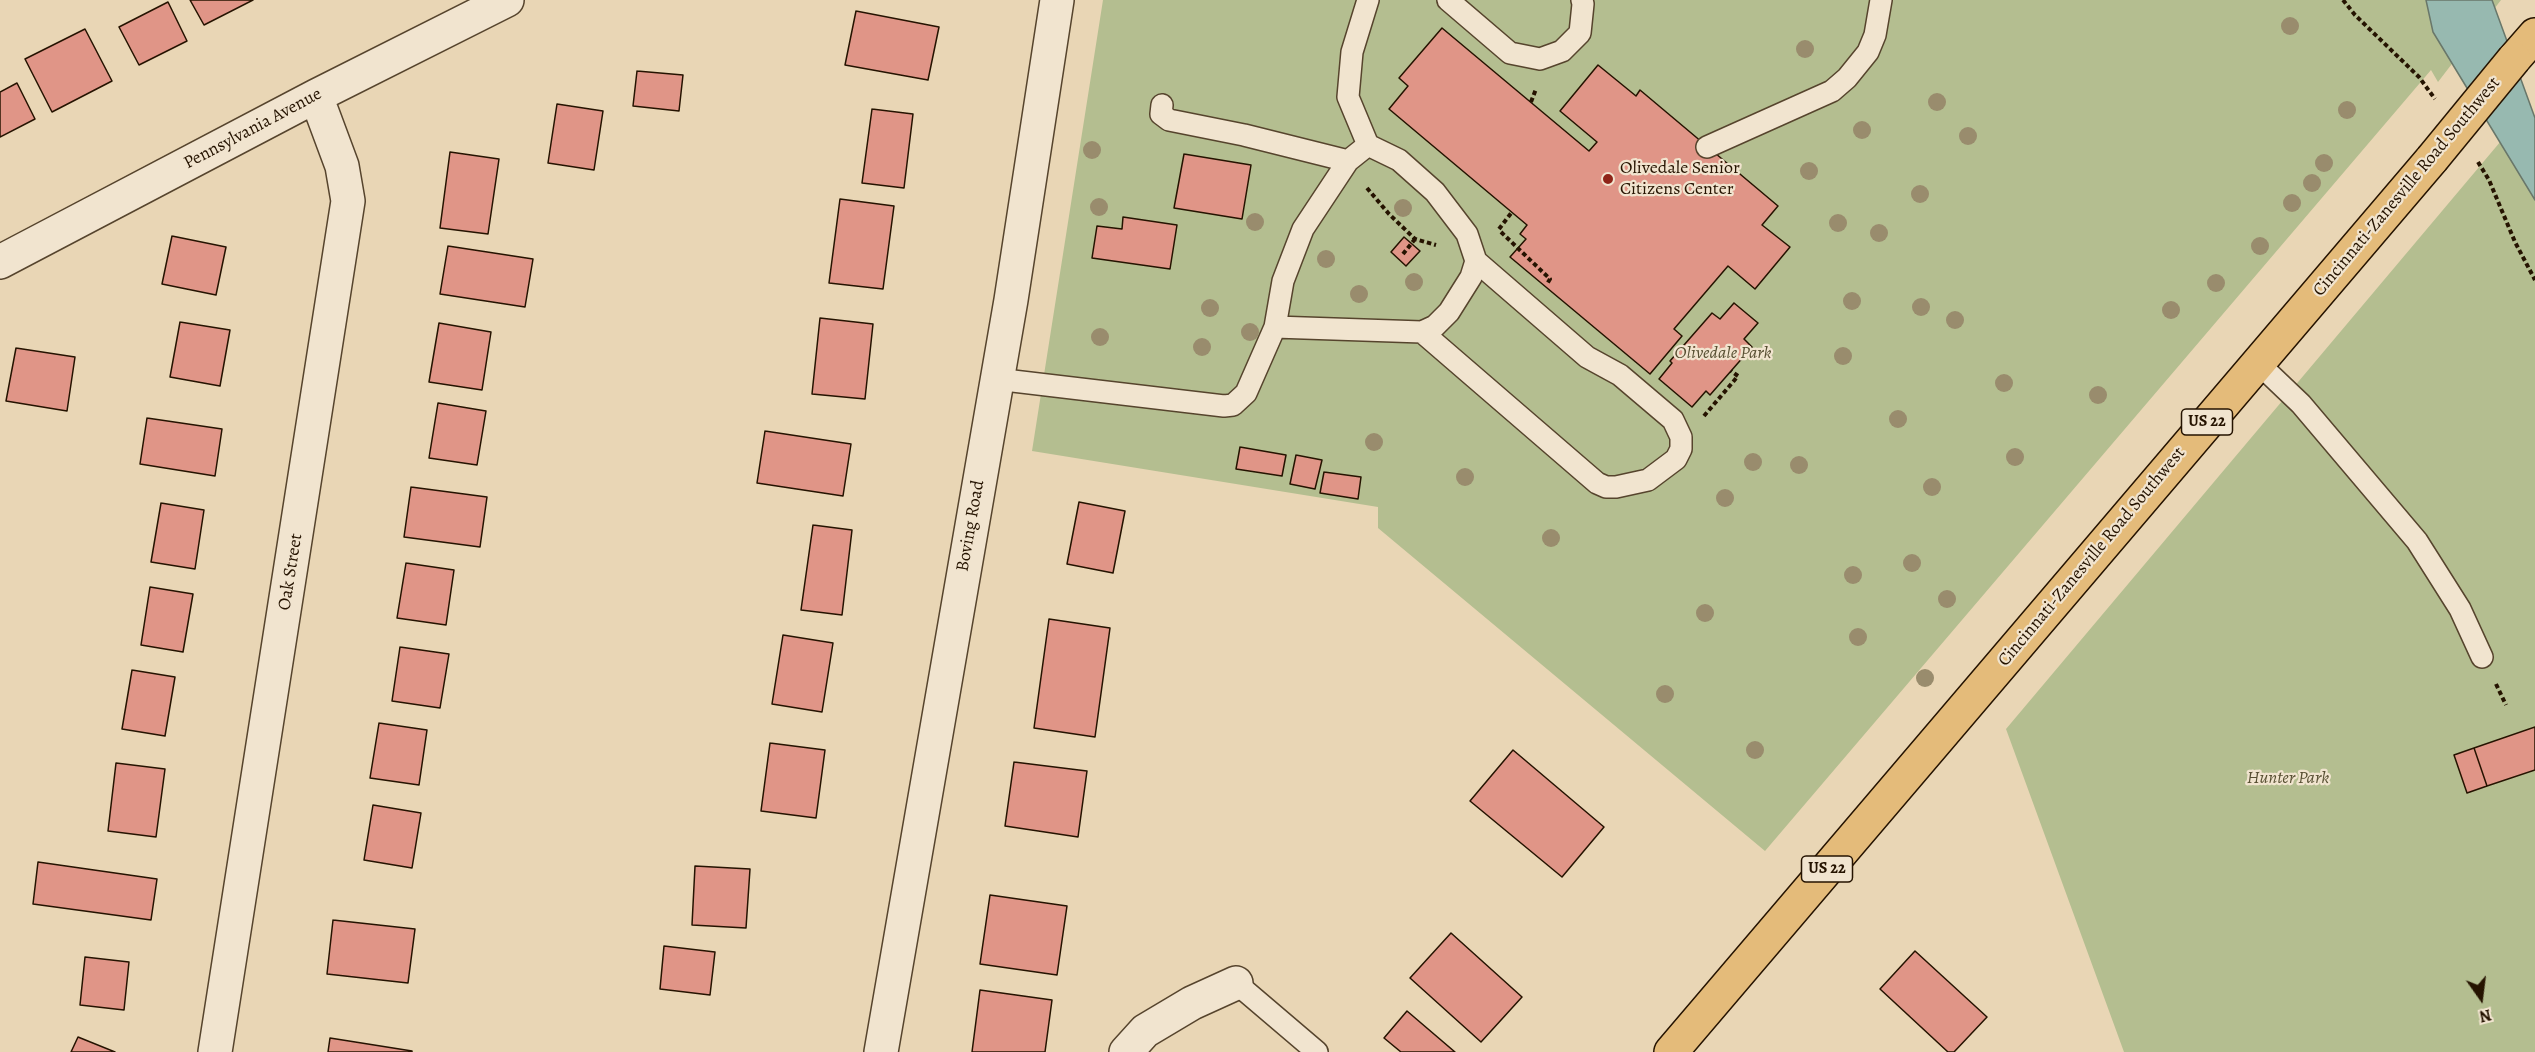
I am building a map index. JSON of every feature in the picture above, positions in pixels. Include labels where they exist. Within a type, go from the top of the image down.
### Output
[{"type":"main road","name":"Cincinnati-Zanesville Road Southwest","points":[[1671,1052],[2535,35]]},
{"type":"street","name":"Pennsylvania Avenue","points":[[0,262],[316,96],[507,0]]},
{"type":"street","name":"Boving Road","points":[[881,1052],[1011,300],[1057,0]]},
{"type":"street","name":"Oak Street","points":[[215,1052],[348,201],[342,166],[316,96]]},
{"type":"street","points":[[1126,1052],[1145,1031],[1192,1003],[1236,983]]},
{"type":"lane","points":[[1368,0],[1352,52],[1348,97],[1368,146],[1399,160],[1435,192],[1467,234],[1475,255],[1587,357],[1625,378],[1672,420],[1681,436],[1681,449],[1676,459],[1648,480],[1616,487],[1606,487],[1597,483],[1422,332]]},
{"type":"lane","points":[[1448,0],[1510,53],[1540,59],[1562,51],[1580,33],[1582,0]]},
{"type":"lane","points":[[1707,147],[1832,91],[1847,78],[1868,52],[1875,35],[1881,0]]},
{"type":"lane","points":[[1162,105],[1161,114],[1169,120],[1244,135],[1348,161]]},
{"type":"lane","points":[[996,379],[1224,406],[1233,405],[1246,393],[1275,327],[1283,281],[1303,229],[1348,161],[1368,146]]},
{"type":"lane","points":[[1275,327],[1422,332],[1435,326],[1449,312],[1471,277],[1475,255]]},
{"type":"lane","points":[[2258,363],[2301,404],[2417,541],[2460,609],[2482,657]]},
{"type":"lane","points":[[1236,983],[1317,1052]]},
{"type":"path","points":[[1348,161],[1376,200],[1415,239],[1475,255]]},
{"type":"path","points":[[1498,230],[1550,279]]},
{"type":"path","points":[[1403,254],[1415,239]]},
{"type":"path","points":[[1681,436],[1700,421],[1738,376],[1731,371]]},
{"type":"green space","name":"Olivedale Park","points":[[1103,0],[2501,0],[2438,82],[2431,70],[1765,851],[1378,528],[1378,507],[1032,451]]},
{"type":"green space","name":"Hunter Park","points":[[2506,135],[2535,137],[2535,1052],[2124,1052],[2006,729]]},
{"type":"water","points":[[2426,0],[2492,0],[2535,118],[2535,200],[2433,32]]},
{"type":"building","points":[[190,0],[253,0],[204,25]]},
{"type":"building","points":[[168,2],[187,41],[139,65],[119,27]]},
{"type":"building","points":[[856,11],[939,27],[928,80],[845,65]]},
{"type":"building","name":"Olivedale Senior Citizens Center","points":[[1442,28],[1589,151],[1597,142],[1560,111],[1598,65],[1636,96],[1640,90],[1778,206],[1762,225],[1790,247],[1755,289],[1728,266],[1674,329],[1682,336],[1650,374],[1510,257],[1526,239],[1520,234],[1527,225],[1389,109],[1408,86],[1399,78]]},
{"type":"building","points":[[85,29],[112,81],[52,112],[25,59]]},
{"type":"building","points":[[637,71],[683,75],[679,111],[633,106]]},
{"type":"building","points":[[17,83],[35,119],[0,137],[0,92]]},
{"type":"building","points":[[557,104],[603,111],[594,170],[548,163]]},
{"type":"building","points":[[872,109],[913,114],[904,188],[862,183]]},
{"type":"building","points":[[450,152],[499,159],[488,234],[440,228]]},
{"type":"building","points":[[1184,154],[1251,165],[1242,219],[1174,208]]},
{"type":"building","points":[[840,199],[894,206],[883,289],[829,283]]},
{"type":"building","points":[[1123,217],[1177,225],[1170,269],[1092,258],[1097,226],[1122,229]]},
{"type":"building","points":[[172,236],[226,247],[216,295],[162,284]]},
{"type":"building","points":[[1404,237],[1420,251],[1406,266],[1391,252]]},
{"type":"building","points":[[448,246],[533,259],[525,307],[440,294]]},
{"type":"building","points":[[1734,303],[1758,323],[1744,339],[1752,347],[1710,395],[1706,391],[1692,407],[1659,379],[1672,363],[1670,361],[1712,313],[1720,319]]},
{"type":"building","points":[[820,318],[873,324],[865,399],[812,394]]},
{"type":"building","points":[[180,322],[230,330],[220,386],[170,377]]},
{"type":"building","points":[[439,323],[491,332],[482,390],[429,382]]},
{"type":"building","points":[[16,348],[75,357],[67,411],[6,401]]},
{"type":"building","points":[[438,403],[486,411],[477,465],[429,458]]},
{"type":"building","points":[[147,418],[222,429],[215,476],[140,464]]},
{"type":"building","points":[[765,431],[851,444],[843,496],[757,483]]},
{"type":"building","points":[[1240,447],[1286,455],[1282,476],[1236,469]]},
{"type":"building","points":[[1296,455],[1322,460],[1315,489],[1290,484]]},
{"type":"building","points":[[1324,472],[1361,477],[1358,499],[1320,493]]},
{"type":"building","points":[[411,487],[487,497],[480,547],[404,537]]},
{"type":"building","points":[[1079,502],[1125,511],[1113,573],[1067,564]]},
{"type":"building","points":[[161,503],[204,510],[195,569],[151,562]]},
{"type":"building","points":[[813,525],[852,530],[842,615],[801,610]]},
{"type":"building","points":[[406,563],[454,570],[446,625],[397,618]]},
{"type":"building","points":[[150,587],[193,594],[183,652],[141,645]]},
{"type":"building","points":[[1049,619],[1110,628],[1095,737],[1034,728]]},
{"type":"building","points":[[783,635],[833,643],[822,712],[772,704]]},
{"type":"building","points":[[400,647],[449,654],[440,708],[392,701]]},
{"type":"building","points":[[132,670],[175,677],[165,736],[122,729]]},
{"type":"building","points":[[379,723],[427,730],[419,785],[370,778]]},
{"type":"building","points":[[2535,727],[2535,770],[2487,786],[2474,748]]},
{"type":"building","points":[[770,743],[825,750],[816,818],[761,811]]},
{"type":"building","points":[[2474,748],[2487,786],[2467,793],[2454,755]]},
{"type":"building","points":[[1513,750],[1604,827],[1562,877],[1470,801]]},
{"type":"building","points":[[1014,762],[1087,771],[1078,837],[1005,826]]},
{"type":"building","points":[[116,763],[165,769],[156,837],[108,831]]},
{"type":"building","points":[[373,805],[421,813],[412,868],[364,860]]},
{"type":"building","points":[[38,862],[157,879],[151,920],[33,904]]},
{"type":"building","points":[[695,866],[750,869],[746,928],[692,925]]},
{"type":"building","points":[[990,895],[1067,906],[1057,975],[980,964]]},
{"type":"building","points":[[333,920],[415,929],[408,983],[327,974]]},
{"type":"building","points":[[1451,933],[1522,997],[1481,1042],[1410,978]]},
{"type":"building","points":[[664,946],[715,952],[710,995],[660,989]]},
{"type":"building","points":[[1915,951],[1987,1017],[1954,1052],[1948,1052],[1880,989]]},
{"type":"building","points":[[85,957],[129,962],[124,1010],[80,1005]]},
{"type":"building","points":[[980,990],[1052,1000],[1045,1052],[972,1052]]},
{"type":"building","points":[[1407,1011],[1455,1052],[1401,1052],[1384,1038]]},
{"type":"building","points":[[78,1037],[115,1052],[71,1052]]},
{"type":"building","points":[[330,1038],[412,1051],[412,1052],[328,1052]]},
{"type":"place","name":"Olivedale Senior Citizens Center","points":[[1608,179]]}]
